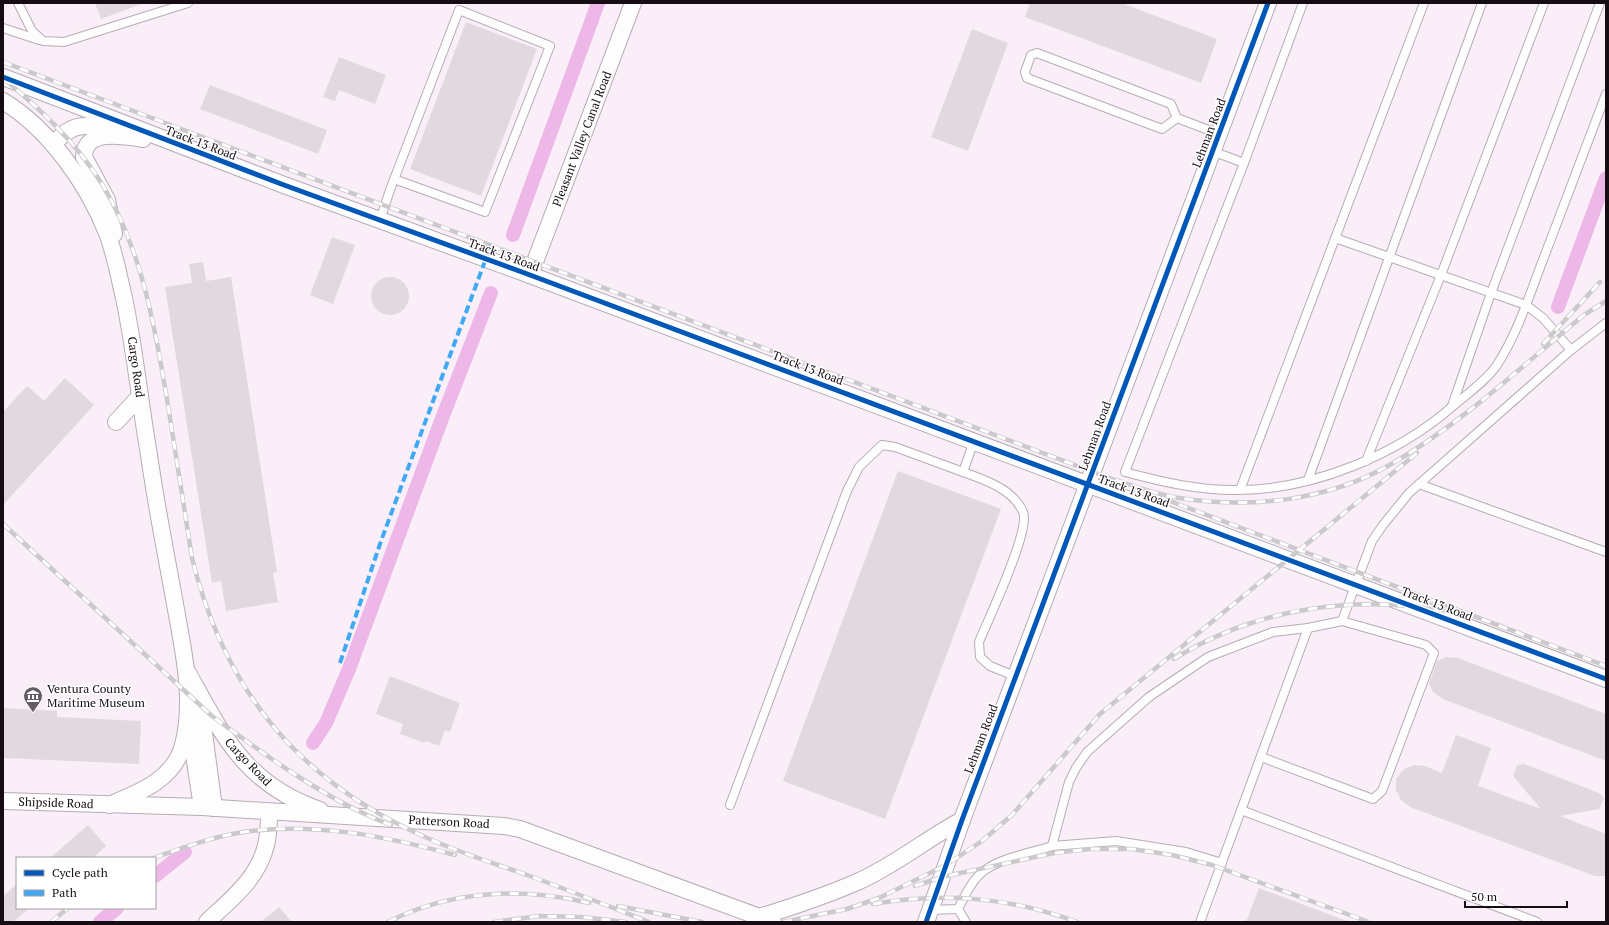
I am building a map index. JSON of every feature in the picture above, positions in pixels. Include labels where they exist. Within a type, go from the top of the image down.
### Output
[{"type":"street","name":"Pleasant Valley Canal Road","points":[[530,275],[633,3]]},
{"type":"street","name":"Lehman Road","points":[[930,918],[962,820],[1268,3]]},
{"type":"street","name":"Track 13 Road","points":[[3,76],[178,145],[530,275],[1606,679]]},
{"type":"street","name":"Cargo Road","points":[[3,101],[11,105],[53,144],[90,196],[107,234],[117,269],[132,337],[149,456],[187,671],[188,712],[183,746],[175,763],[168,772],[142,791],[109,805]]},
{"type":"street","points":[[53,144],[70,129],[85,127],[123,132],[178,145]]},
{"type":"street","points":[[117,269],[115,237],[106,200],[84,157],[84,152],[89,143],[107,135],[159,141]]},
{"type":"street","points":[[116,422],[140,396]]},
{"type":"street","points":[[156,573],[172,587]]},
{"type":"street","name":"Cargo Road","points":[[187,671],[226,741],[265,782],[276,790],[306,806],[340,817]]},
{"type":"street","points":[[199,693],[208,808]]},
{"type":"street","points":[[188,712],[208,808]]},
{"type":"street","name":"Shipside Road","points":[[3,801],[109,805]]},
{"type":"street","name":"Patterson Road","points":[[109,805],[208,808],[340,817],[484,824],[520,829],[766,919]]},
{"type":"street","points":[[207,922],[251,880],[258,867],[266,844],[270,812]]},
{"type":"street","points":[[766,919],[802,903],[857,882],[894,862],[936,834],[962,820]]},
{"type":"lane","points":[[18,3],[32,31],[43,41]]},
{"type":"lane","points":[[3,28],[43,41],[64,42],[188,3]]},
{"type":"lane","points":[[1303,3],[1244,163],[1125,472],[1157,480],[1197,487],[1240,490],[1285,486],[1331,474],[1366,461],[1401,444],[1452,407],[1495,368],[1506,349],[1526,305],[1606,94]]},
{"type":"lane","points":[[1240,490],[1424,3]]},
{"type":"lane","points":[[1308,480],[1482,3]]},
{"type":"lane","points":[[1366,461],[1441,275],[1544,3]]},
{"type":"lane","points":[[1452,407],[1491,293],[1600,3]]},
{"type":"lane","points":[[380,220],[394,179],[458,6],[550,46],[485,212],[394,179]]},
{"type":"lane","points":[[1177,118],[1162,129],[1027,78],[1025,72],[1031,55],[1037,53],[1171,104],[1177,118],[1219,134]]},
{"type":"lane","points":[[1212,151],[1244,163]]},
{"type":"lane","points":[[1335,238],[1526,305],[1542,318],[1571,350]]},
{"type":"lane","points":[[1342,621],[1372,542],[1382,525],[1408,493],[1571,350],[1606,323]]},
{"type":"lane","points":[[963,472],[974,442]]},
{"type":"lane","points":[[730,805],[847,491],[859,467],[882,444],[896,447],[990,482],[1012,496],[1024,512],[1024,523],[1019,543],[979,642],[980,657],[990,666],[1016,676]]},
{"type":"lane","points":[[1419,484],[1606,552]]},
{"type":"lane","points":[[1052,846],[1069,782],[1076,768],[1087,752],[1149,697],[1208,657],[1273,632],[1308,628],[1342,621],[1426,645],[1434,653],[1382,792],[1373,799],[1261,757]]},
{"type":"lane","points":[[1200,922],[1308,628]]},
{"type":"lane","points":[[1242,810],[1537,922]]},
{"type":"lane","points":[[930,918],[958,909],[971,885],[984,871],[1002,861],[1052,846],[1116,841],[1186,852],[1222,863]]},
{"type":"lane","points":[[958,909],[966,922]]},
{"type":"building","points":[[95,3],[141,3],[141,4],[101,19]]},
{"type":"building","points":[[1030,3],[1121,3],[1217,39],[1201,83],[1025,17]]},
{"type":"building","points":[[466,22],[537,49],[481,196],[410,169]]},
{"type":"building","points":[[972,29],[1008,43],[968,151],[931,137]]},
{"type":"building","points":[[339,57],[386,75],[375,104],[339,90],[335,101],[323,97]]},
{"type":"building","points":[[210,85],[327,130],[318,154],[200,109]]},
{"type":"building","points":[[332,237],[355,245],[333,304],[310,295]]},
{"type":"building","points":[[203,262],[206,281],[231,277],[277,572],[273,573],[278,602],[226,611],[221,581],[212,583],[165,287],[192,283],[189,264]]},
{"type":"building","points":[[386,277],[394,277],[401,280],[406,285],[409,296],[406,307],[401,312],[394,315],[386,315],[379,312],[374,307],[371,300],[371,292],[374,285],[379,280]]},
{"type":"building","points":[[65,378],[94,405],[3,505],[3,412],[27,386],[44,401]]},
{"type":"building","points":[[898,471],[1001,509],[885,819],[783,781]]},
{"type":"building","points":[[1446,657],[1458,658],[1606,714],[1606,761],[1443,699],[1433,692],[1429,683],[1437,661]]},
{"type":"building","points":[[390,676],[460,703],[450,732],[445,730],[439,746],[426,741],[425,743],[400,734],[403,724],[376,714]]},
{"type":"building","points":[[3,708],[57,711],[57,717],[141,721],[139,764],[3,758]]},
{"type":"building","points":[[1456,735],[1491,748],[1478,786],[1541,809],[1513,776],[1517,765],[1524,764],[1599,793],[1604,798],[1599,809],[1560,816],[1606,834],[1606,876],[1595,876],[1410,807],[1401,800],[1396,790],[1396,779],[1404,769],[1414,765],[1425,766],[1442,773]]},
{"type":"building","points":[[88,825],[106,846],[94,857],[51,857]]},
{"type":"building","points":[[16,885],[16,909],[28,909],[13,922],[3,922],[3,896]]},
{"type":"building","points":[[1259,888],[1347,921],[1347,922],[1246,922]]},
{"type":"building","points":[[279,907],[292,922],[261,922]]},
{"type":"waterway","points":[[513,235],[598,3]]},
{"type":"waterway","points":[[1558,307],[1606,178]]},
{"type":"waterway","points":[[313,743],[326,723],[349,669],[441,421],[491,293]]},
{"type":"waterway","points":[[156,875],[185,852]]},
{"type":"waterway","points":[[100,922],[116,909]]},
{"type":"railway","points":[[3,62],[1112,479],[1153,492],[1179,498],[1234,503],[1289,499],[1316,494],[1343,486],[1368,476],[1393,463],[1443,430],[1491,393],[1584,315],[1606,301]]},
{"type":"railway","points":[[3,78],[44,114],[81,154],[102,184],[128,236],[146,291],[158,348],[192,558],[207,607],[226,653],[249,693],[277,730],[309,763],[346,793],[387,818],[445,846],[649,922]]},
{"type":"railway","points":[[1543,344],[1600,282]]},
{"type":"railway","points":[[783,922],[847,909],[879,898],[946,865],[982,841],[1012,815],[1100,714],[1417,453]]},
{"type":"railway","points":[[1162,498],[1606,666]]},
{"type":"railway","points":[[3,524],[212,716],[276,762],[321,791],[344,804],[391,825]]},
{"type":"railway","points":[[1174,659],[1206,641],[1239,627],[1308,609],[1344,605],[1380,604],[1452,612]]},
{"type":"railway","points":[[156,857],[227,835],[265,830],[293,829],[348,832],[402,842],[455,855]]},
{"type":"railway","points":[[915,886],[942,877],[1054,853],[1090,849],[1132,849],[1172,855],[1212,865],[1369,922]]},
{"type":"railway","points":[[388,922],[412,911],[437,903],[487,894],[538,895],[589,903]]},
{"type":"railway","points":[[873,904],[925,898],[976,899],[1026,907],[1077,922]]},
{"type":"railway","points":[[618,906],[702,922]]},
{"type":"railway","points":[[51,922],[67,909]]},
{"type":"railway","points":[[494,922],[539,916],[582,917],[626,922]]},
{"type":"marked path","points":[[340,663],[381,541],[491,245]]},
{"type":"cycle path","points":[[926,922],[962,820],[1268,3]]},
{"type":"cycle path","points":[[3,77],[284,185],[530,275],[1606,679]]},
{"type":"place","name":"Ventura County Maritime Museum","points":[[33,713]]}]
